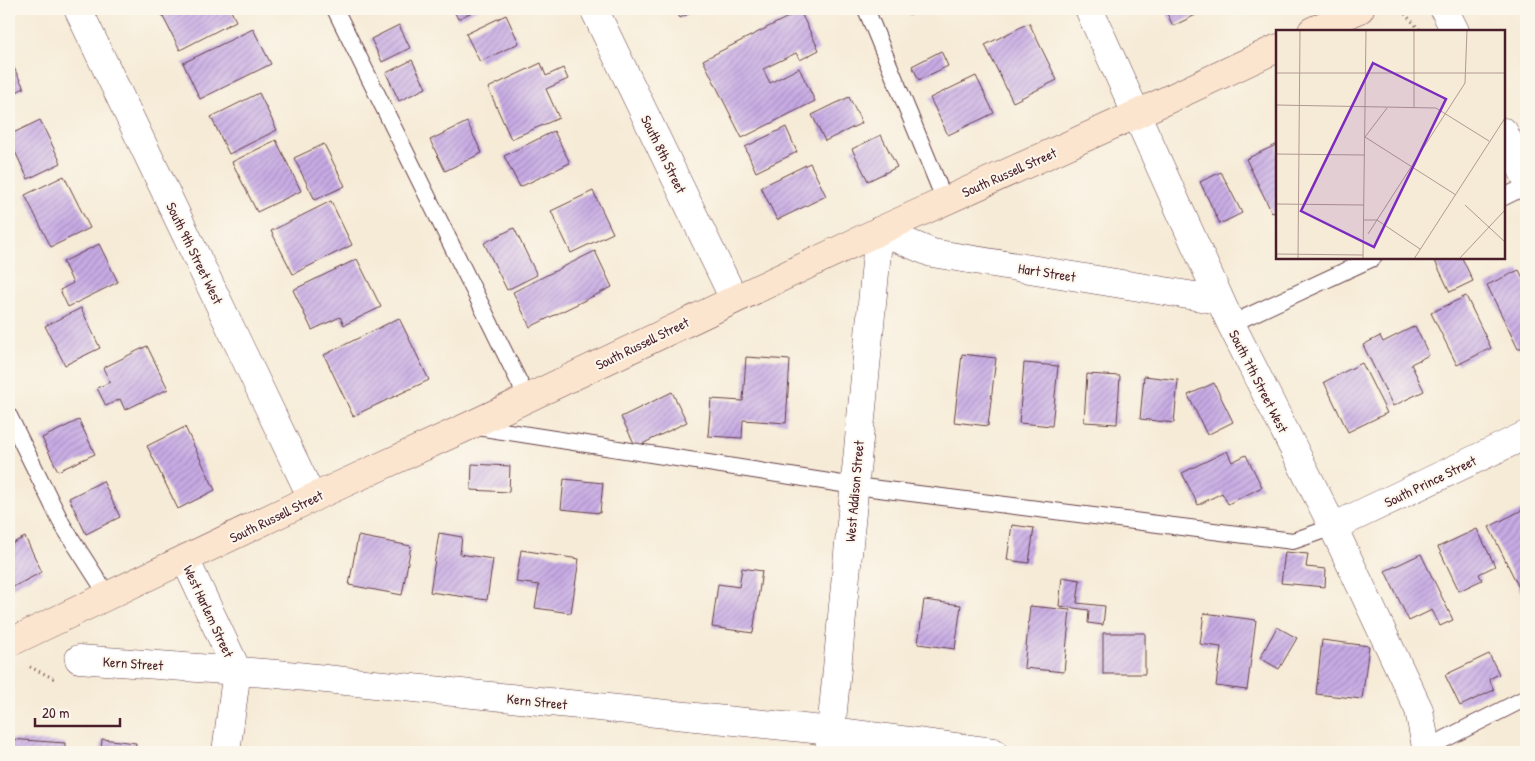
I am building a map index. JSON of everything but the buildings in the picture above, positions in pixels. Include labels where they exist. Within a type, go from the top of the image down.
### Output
[{"type":"main road","points":[[1314,30],[1360,9]]},
{"type":"main road","name":"South Russell Street","points":[[9,643],[879,231],[1276,49]]},
{"type":"street","name":"South 9th Street West","points":[[78,9],[312,498]]},
{"type":"street","name":"South 8th Street","points":[[594,9],[734,299]]},
{"type":"street","name":"South 7th Street West","points":[[1089,9],[1230,324],[1333,527],[1419,710],[1427,750]]},
{"type":"street","points":[[1444,9],[1454,30]]},
{"type":"street","points":[[1505,134],[1526,178]]},
{"type":"street","name":"Hart Street","points":[[879,231],[932,253],[1219,300]]},
{"type":"street","name":"West Addison Street","points":[[831,742],[879,231]]},
{"type":"street","name":"South Prince Street","points":[[1333,527],[1526,435]]},
{"type":"street","name":"West Harlem Street","points":[[185,559],[237,670],[226,752]]},
{"type":"street","name":"Kern Street","points":[[79,659],[237,670],[831,742],[993,752]]},
{"type":"lane","points":[[336,9],[527,398]]},
{"type":"lane","points":[[866,9],[945,201]]},
{"type":"lane","points":[[1505,196],[1526,186]]},
{"type":"lane","points":[[1230,324],[1371,259]]},
{"type":"lane","points":[[9,416],[62,524],[108,596]]},
{"type":"lane","points":[[469,426],[855,486],[1293,541],[1333,527]]},
{"type":"lane","points":[[1427,750],[1526,698]]},
{"type":"path","points":[[1405,14],[1420,30]]}]
